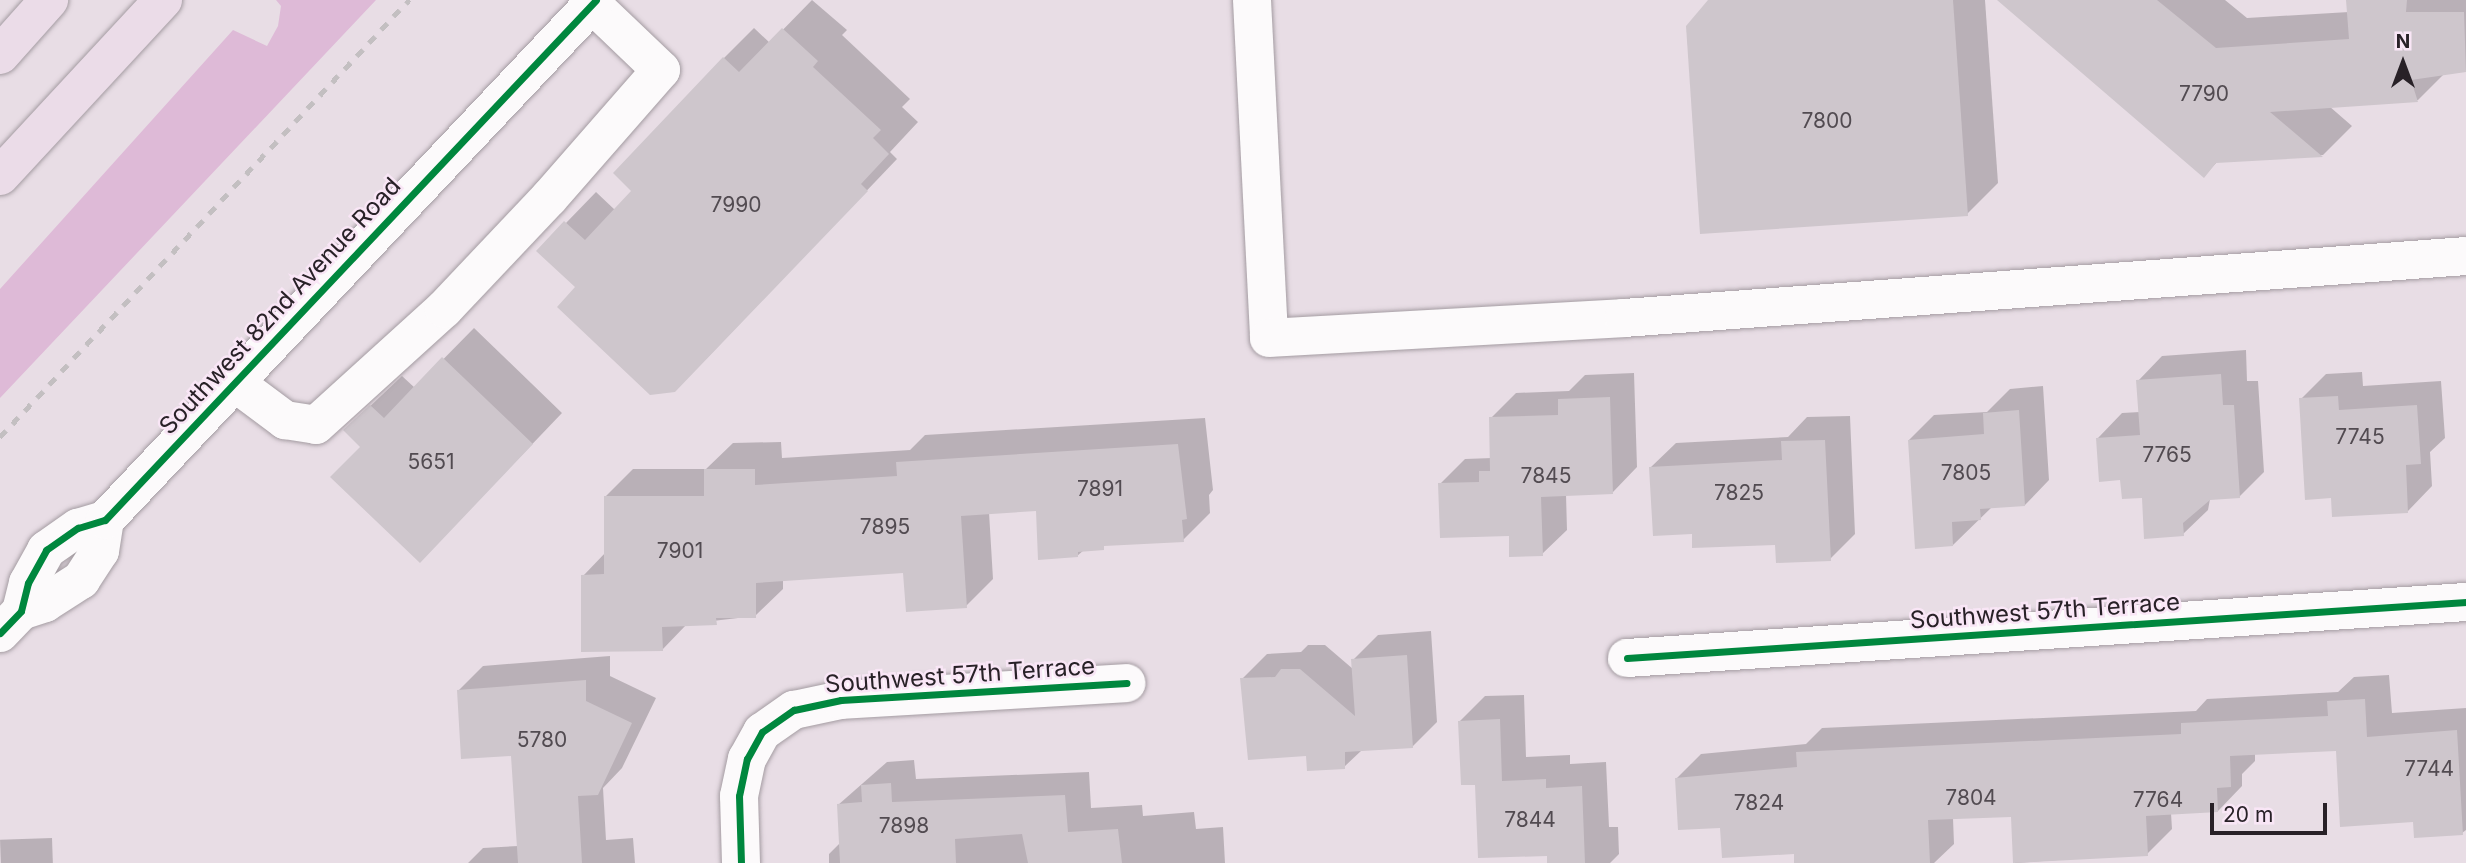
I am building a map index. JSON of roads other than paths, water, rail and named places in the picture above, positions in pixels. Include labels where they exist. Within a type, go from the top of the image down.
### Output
[{"type":"highway","points":[[0,55],[49,0]]},
{"type":"highway","points":[[0,176],[163,0]]},
{"type":"street","points":[[1252,0],[1269,338],[1719,311],[2466,256]]},
{"type":"street","points":[[234,382],[285,420],[316,425],[472,279],[661,71],[594,2]]},
{"type":"street","name":"Southwest 82nd Avenue Road","points":[[10,622],[46,550],[78,528],[105,520],[594,2]]},
{"type":"street","name":"Southwest 57th Terrace","points":[[1627,658],[2466,602]]},
{"type":"street","name":"Southwest 57th Terrace","points":[[741,863],[739,796],[747,759],[762,732],[794,710],[841,700],[1126,683]]},
{"type":"railway","points":[[0,437],[409,0]]}]
